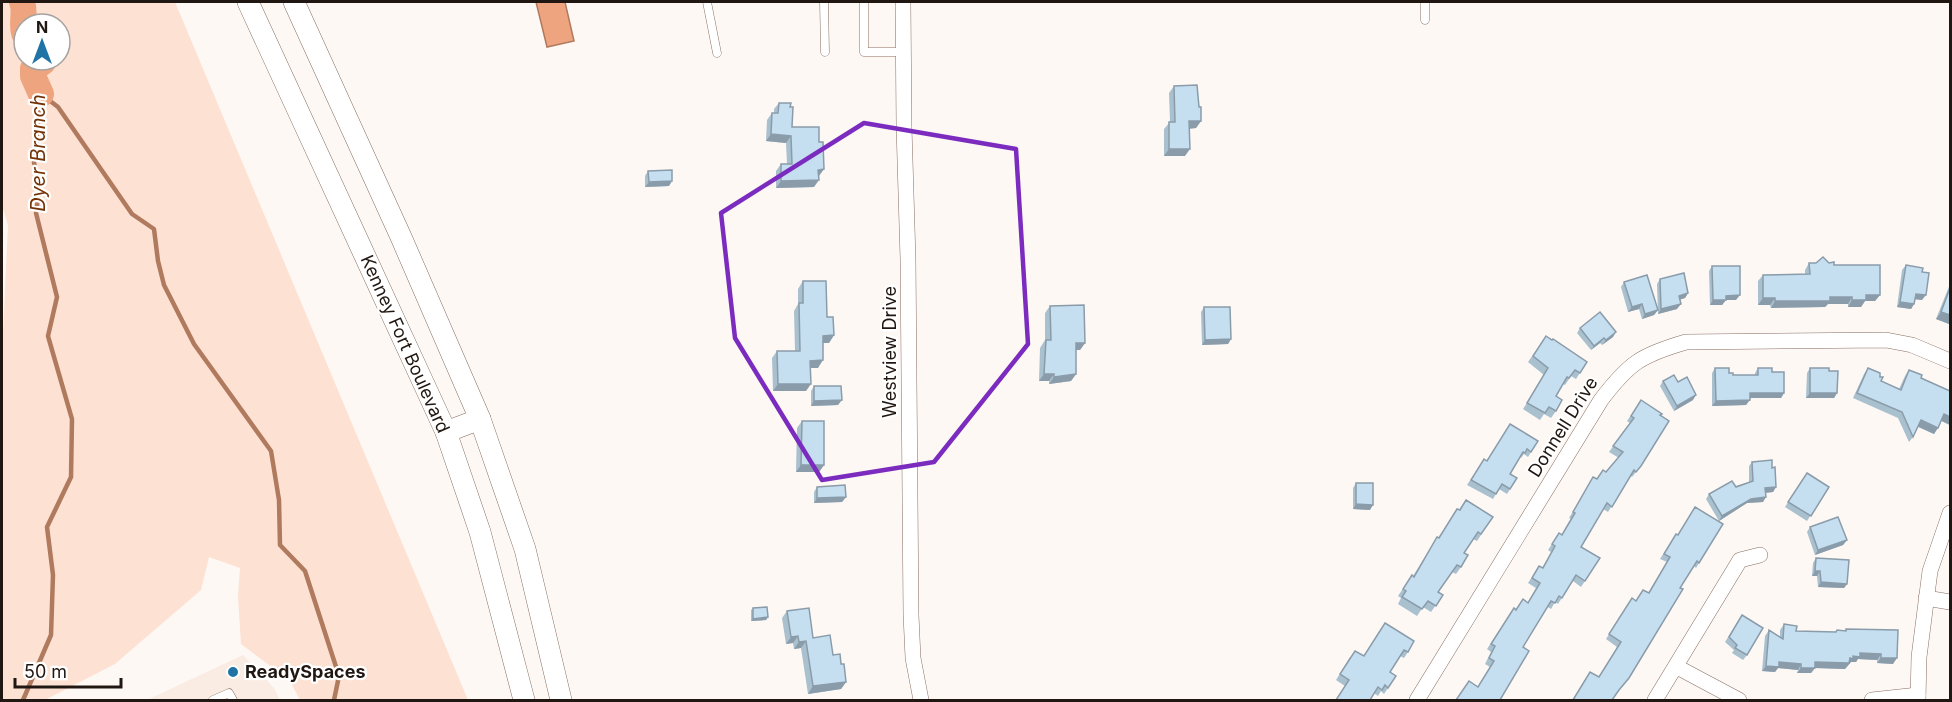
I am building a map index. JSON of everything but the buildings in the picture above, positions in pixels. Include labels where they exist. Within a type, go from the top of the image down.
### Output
[{"type":"main road","name":"Kenney Fort Boulevard","points":[[248,2],[446,432],[480,532],[524,700]]},
{"type":"main road","points":[[294,2],[401,237],[480,419],[525,549],[561,700]]},
{"type":"main road","points":[[446,432],[480,419]]},
{"type":"street","name":"Westview Drive","points":[[903,2],[911,615],[913,658],[921,700]]},
{"type":"street","name":"Donnell Drive","points":[[1417,700],[1601,400],[1618,377],[1636,361],[1658,350],[1686,342],[1886,340],[1912,345],[1950,361]]},
{"type":"street","points":[[1872,700],[1918,698],[1919,657],[1930,571],[1950,513]]},
{"type":"street","points":[[1655,700],[1740,560],[1760,555]]},
{"type":"street","points":[[1926,598],[1950,602]]},
{"type":"street","points":[[1677,667],[1739,700]]},
{"type":"lane","points":[[707,2],[717,53]]},
{"type":"lane","points":[[824,2],[825,52]]},
{"type":"lane","points":[[864,2],[864,52],[903,52]]},
{"type":"lane","points":[[1425,2],[1425,20]]},
{"type":"lane","points":[[213,700],[229,693],[233,700]]},
{"type":"highlighted area","points":[[864,123],[1016,149],[1028,344],[934,462],[822,480],[735,338],[721,213]]},
{"type":"shaded area","points":[[2,2],[175,2],[468,700],[300,700],[290,681],[241,644],[238,596],[240,568],[209,557],[201,590],[115,664],[45,700],[2,700],[2,354],[8,225],[2,206]]},
{"type":"shaded area","points":[[536,2],[565,2],[574,41],[547,47]]},
{"type":"shaded area","name":"ReadySpaces","points":[[243,655],[274,688],[280,700],[147,700]]},
{"type":"waterway","name":"Dyer Branch","points":[[22,2],[24,12]]},
{"type":"waterway","name":"Dyer Branch","points":[[33,72],[41,94]]},
{"type":"waterway","points":[[41,94],[58,107],[132,214],[154,229],[164,285],[194,344],[271,451],[279,500],[280,545],[305,571],[339,676],[334,700]]},
{"type":"waterway","name":"Dyer Branch","points":[[23,700],[51,635],[53,575],[47,527],[71,477],[72,419],[48,336],[57,297],[36,213],[40,184],[34,163],[41,94]]},
{"type":"place","name":"ReadySpaces","points":[[233,672]]}]
